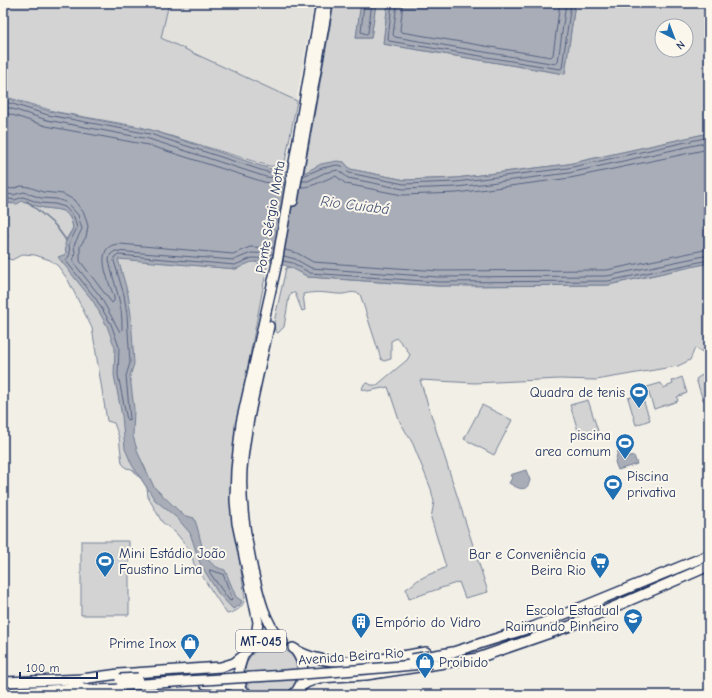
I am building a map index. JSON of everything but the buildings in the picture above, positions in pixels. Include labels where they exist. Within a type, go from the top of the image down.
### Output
[{"type":"main road","name":"MT-045","points":[[307,102],[321,3]]},
{"type":"main road","name":"MT-045","points":[[307,102],[328,3]]},
{"type":"main road","name":"Ponte Sérgio Motta","points":[[263,338],[307,102]]},
{"type":"main road","name":"MT-045","points":[[263,338],[245,442],[242,500],[247,544],[261,601],[268,622],[280,641],[292,648],[299,656],[303,667],[303,678],[295,693]]},
{"type":"main road","name":"MT-045","points":[[248,694],[243,688],[239,675],[244,654],[256,637],[258,622],[242,555],[237,523],[235,500],[236,470],[241,423],[263,338]]},
{"type":"main road","name":"Avenida Beira Rio","points":[[430,660],[566,615],[709,555]]},
{"type":"main road","points":[[685,566],[688,570],[686,575]]},
{"type":"main road","name":"Avenida Beira Rio","points":[[295,693],[314,679],[366,675],[456,663],[478,658],[577,624],[709,566]]},
{"type":"main road","name":"MT-045","points":[[244,654],[262,641],[280,641]]},
{"type":"main road","name":"Avenida Beira Rio","points":[[292,648],[306,656],[355,661],[477,644]]},
{"type":"main road","name":"Avenida Beira Rio","points":[[3,693],[76,688],[120,682],[369,670],[506,649]]},
{"type":"main road","name":"Avenida Beira Rio","points":[[82,679],[112,674],[221,667],[234,663],[244,654]]},
{"type":"main road","name":"Avenida Beira Rio","points":[[3,682],[82,679],[120,682]]},
{"type":"main road","name":"Avenida Beira Rio","points":[[76,688],[114,690],[216,684],[232,685],[248,694]]},
{"type":"shaded area","points":[[3,3],[169,3],[161,38],[297,101],[284,167],[269,166],[141,127],[57,112],[3,96]]},
{"type":"shaded area","points":[[169,3],[314,3],[284,167],[269,166],[161,38]]},
{"type":"shaded area","points":[[334,3],[361,3],[356,38],[371,38],[376,3],[388,3],[383,44],[565,74],[575,3],[709,3],[709,133],[568,164],[456,178],[405,180],[350,169],[344,162],[304,173]]},
{"type":"shaded area","points":[[22,201],[43,208],[59,210],[68,215],[73,228],[65,241],[91,256],[236,269],[253,261],[267,267],[237,423],[231,471],[231,501],[245,598],[241,607],[236,611],[227,614],[194,564],[190,550],[176,533],[162,522],[148,497],[147,488],[142,480],[132,469],[126,468],[122,463],[119,437],[114,423],[107,421],[92,328],[68,280],[58,266],[50,260],[35,255],[23,254],[12,260],[3,257],[3,236],[8,237],[6,233],[3,232],[3,202],[12,204]]},
{"type":"shaded area","points":[[709,263],[709,355],[695,348],[690,360],[678,366],[596,380],[560,379],[475,383],[420,380],[488,592],[465,598],[459,582],[409,599],[406,589],[420,579],[446,567],[431,518],[434,502],[431,489],[413,444],[399,420],[388,387],[368,391],[362,389],[364,384],[368,383],[371,385],[377,385],[407,360],[410,355],[397,338],[391,341],[391,359],[384,361],[381,359],[360,294],[356,293],[341,294],[317,292],[303,294],[305,310],[302,311],[295,293],[292,293],[289,297],[284,327],[278,333],[275,331],[274,322],[286,268],[291,267],[308,277],[438,286],[608,285]]},
{"type":"shaded area","points":[[705,373],[709,373],[709,399],[703,400],[696,379]]},
{"type":"shaded area","points":[[682,377],[687,393],[677,397],[678,401],[654,409],[647,387],[661,383],[663,388],[673,384],[672,381]]},
{"type":"shaded area","name":"Quadra de tenis","points":[[641,394],[650,420],[636,425],[628,398]]},
{"type":"shaded area","points":[[588,400],[598,431],[580,437],[570,405]]},
{"type":"shaded area","points":[[482,405],[512,420],[494,455],[464,439]]},
{"type":"shaded area","name":"Mini Estádio João Faustino Lima","points":[[81,541],[129,541],[129,615],[81,615]]},
{"type":"shaded area","points":[[267,646],[285,650],[292,655],[296,663],[298,671],[297,679],[294,688],[287,695],[256,695],[250,689],[246,681],[245,667],[248,660],[252,654]]},
{"type":"water","points":[[361,3],[376,3],[371,38],[356,38]]},
{"type":"water","points":[[388,3],[575,3],[565,74],[383,44]]},
{"type":"water","name":"Rio Cuiabá","points":[[3,97],[49,111],[151,130],[268,168],[304,173],[321,164],[337,161],[344,162],[350,169],[405,180],[456,178],[568,164],[709,133],[709,263],[608,285],[438,286],[308,277],[289,267],[261,261],[252,262],[236,269],[118,259],[128,294],[131,315],[134,364],[130,376],[134,409],[133,436],[138,453],[154,487],[183,515],[194,518],[206,556],[210,562],[225,570],[236,597],[242,601],[240,605],[233,609],[218,593],[200,563],[190,533],[177,518],[155,500],[132,465],[125,449],[122,416],[114,375],[115,348],[107,326],[93,301],[58,257],[66,254],[65,244],[73,228],[69,216],[61,210],[40,207],[24,201],[17,204],[3,202]]},
{"type":"water","name":"piscina area comum","points":[[618,451],[626,458],[634,456],[637,464],[618,470],[615,462]]},
{"type":"water","points":[[526,470],[530,480],[527,487],[521,489],[509,483],[512,478],[510,475]]},
{"type":"waterway","points":[[27,201],[55,225],[66,240]]},
{"type":"place","name":"Quadra de tenis","points":[[639,409]]},
{"type":"place","name":"piscina area comum","points":[[625,460]]},
{"type":"place","name":"Piscina privativa","points":[[613,501]]},
{"type":"place","name":"Mini Estádio João Faustino Lima","points":[[105,578]]},
{"type":"place","name":"Bar e Conveniência Beira Rio","points":[[600,579]]},
{"type":"place","name":"Escola Estadual Raimundo Pinheiro","points":[[633,635]]},
{"type":"place","name":"Empório do Vidro","points":[[361,639]]},
{"type":"place","name":"Prime Inox","points":[[190,660]]},
{"type":"place","name":"Proibido","points":[[425,679]]}]
